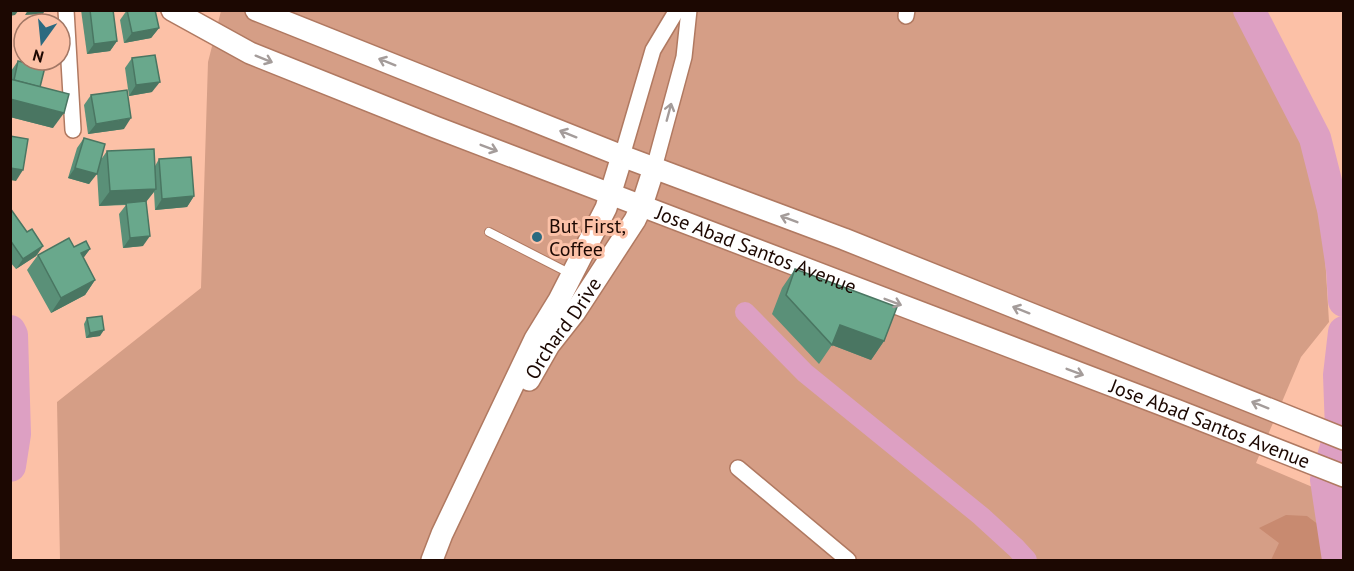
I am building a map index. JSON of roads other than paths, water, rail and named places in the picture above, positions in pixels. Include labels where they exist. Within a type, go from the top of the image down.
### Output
[{"type":"main road","name":"Jose Abad Santos Avenue","points":[[172,10],[250,53],[435,127],[1344,477]]},
{"type":"main road","name":"Jose Abad Santos Avenue","points":[[256,10],[622,156],[844,239],[1344,439]]},
{"type":"main road","name":"Orchard Drive","points":[[433,560],[442,534],[535,339],[606,208],[622,156]]},
{"type":"main road","name":"Orchard Drive","points":[[442,534],[549,345],[575,312],[635,220],[654,168]]},
{"type":"street","points":[[66,10],[73,130]]},
{"type":"street","name":"Orchard Drive","points":[[622,156],[653,50],[677,10]]},
{"type":"street","name":"Orchard Drive","points":[[654,168],[684,57],[689,10]]},
{"type":"street","points":[[738,468],[848,561]]},
{"type":"lane","points":[[489,232],[572,274]]},
{"type":"waterway","points":[[1249,10],[1315,138],[1333,209],[1342,269],[1344,301]]},
{"type":"waterway","points":[[745,312],[805,373],[981,516],[1027,560]]},
{"type":"waterway","points":[[10,331],[12,335],[15,434],[10,466]]},
{"type":"waterway","points":[[1338,560],[1326,480],[1341,430],[1339,375],[1344,332]]},
{"type":"place","name":"But First, Coffee","points":[[537,237]]}]
